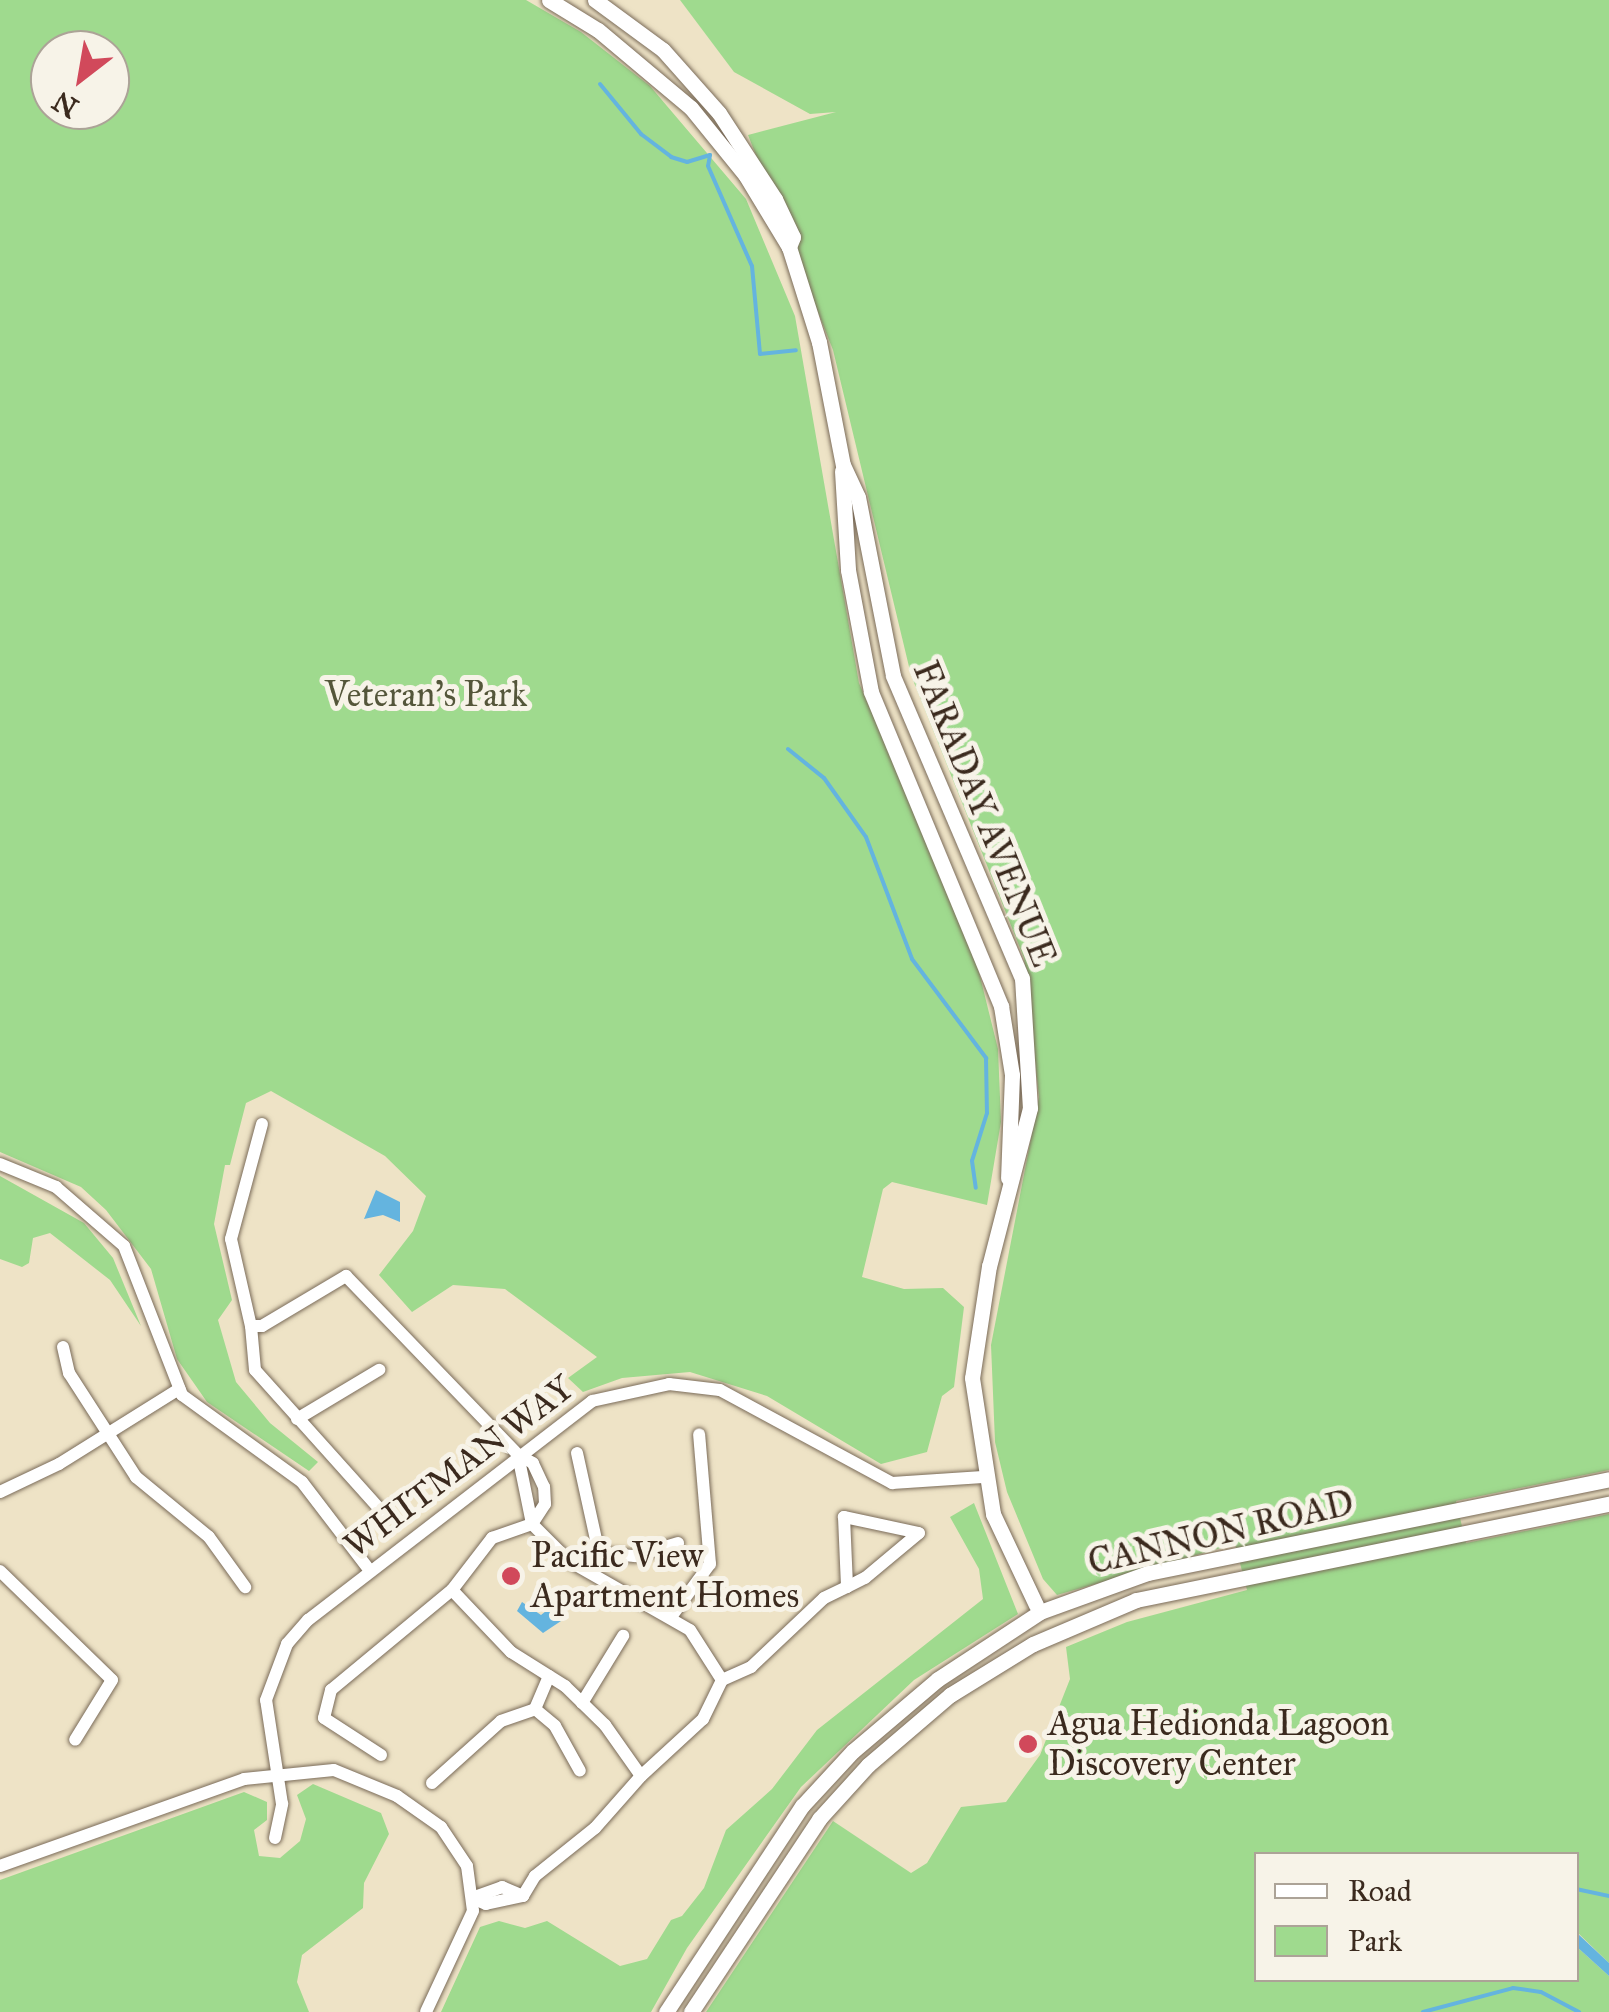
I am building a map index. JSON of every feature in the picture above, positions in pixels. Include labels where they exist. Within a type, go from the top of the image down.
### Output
[{"type":"main road","name":"FARADAY AVENUE","points":[[549,0],[598,30],[691,108],[746,176],[790,247],[819,342],[843,466],[848,570],[871,692],[1001,1006],[1012,1075],[1008,1187],[974,1352],[973,1409],[983,1477],[1052,1634]]},
{"type":"main road","name":"FARADAY AVENUE","points":[[595,0],[662,50],[719,113],[774,199],[793,237],[790,247]]},
{"type":"main road","name":"FARADAY AVENUE","points":[[843,466],[858,497],[894,676],[1022,978],[1030,1108],[1023,1153],[1008,1187]]},
{"type":"main road","name":"CANNON ROAD","points":[[666,2012],[802,1806],[854,1750],[938,1679],[1038,1608],[1128,1578],[1234,1554],[1609,1479]]},
{"type":"main road","name":"CANNON ROAD","points":[[690,2012],[819,1819],[868,1765],[950,1695],[1052,1634],[1136,1600],[1609,1504]]},
{"type":"street","points":[[262,1124],[230,1239],[251,1326],[255,1370],[298,1418],[326,1442],[384,1514]]},
{"type":"street","points":[[0,1164],[56,1187],[124,1246],[179,1389],[199,1414],[302,1482],[370,1571]]},
{"type":"street","points":[[251,1326],[262,1326],[346,1276],[518,1455],[533,1463],[544,1487],[544,1504],[532,1524],[492,1538],[452,1590],[331,1690],[324,1718],[381,1755]]},
{"type":"street","points":[[63,1347],[69,1373],[136,1476],[209,1537],[245,1587]]},
{"type":"street","points":[[298,1418],[379,1370]]},
{"type":"street","name":"WHITMAN WAY","points":[[275,1838],[282,1804],[266,1713],[275,1666],[308,1620],[592,1401],[670,1384],[746,1400],[892,1483],[983,1477]]},
{"type":"street","points":[[0,1492],[107,1434],[179,1389]]},
{"type":"street","points":[[671,1617],[710,1564],[699,1434]]},
{"type":"street","points":[[577,1453],[599,1554]]},
{"type":"street","points":[[472,1898],[502,1887],[523,1896],[535,1876],[595,1828],[641,1776],[703,1719],[722,1680],[750,1668],[824,1598],[847,1587],[864,1578],[919,1533],[844,1518],[847,1587]]},
{"type":"street","points":[[532,1524],[569,1561],[671,1617],[704,1644],[722,1680]]},
{"type":"street","points":[[569,1561],[599,1554],[635,1556],[678,1544]]},
{"type":"street","points":[[0,1571],[112,1680],[75,1740]]},
{"type":"street","points":[[452,1590],[511,1652],[582,1703],[641,1776]]},
{"type":"street","points":[[582,1703],[624,1636]]},
{"type":"street","points":[[432,1783],[501,1721],[535,1709],[549,1676]]},
{"type":"street","points":[[535,1709],[555,1726],[580,1771]]},
{"type":"street","points":[[0,1866],[274,1774],[334,1770],[397,1796],[441,1827],[467,1866],[472,1898],[459,1950],[426,2012]]},
{"type":"green space","name":"Veteran's Park","points":[[0,0],[526,0],[581,32],[650,86],[746,199],[795,316],[859,683],[971,940],[998,1049],[1001,1122],[987,1205],[892,1182],[883,1189],[862,1277],[904,1289],[943,1288],[964,1307],[954,1387],[942,1396],[927,1452],[881,1464],[767,1396],[690,1372],[622,1378],[583,1392],[568,1378],[597,1357],[505,1289],[453,1285],[412,1312],[379,1275],[413,1231],[426,1196],[385,1156],[271,1091],[246,1103],[230,1165],[225,1165],[214,1224],[232,1300],[218,1320],[236,1382],[270,1423],[318,1462],[309,1471],[207,1402],[177,1359],[151,1269],[106,1210],[81,1187],[0,1152]]},
{"type":"green space","points":[[680,0],[1609,0],[1609,1470],[1456,1501],[1466,1543],[1609,1514],[1609,1963],[1579,1934],[1579,1852],[1254,1852],[1254,1982],[1579,1982],[1579,1949],[1609,1976],[1609,2012],[706,2012],[833,1821],[911,1873],[927,1863],[961,1807],[1006,1802],[1040,1755],[1070,1679],[1066,1647],[1127,1622],[1247,1590],[1235,1544],[1057,1595],[1043,1579],[1007,1492],[995,1442],[991,1345],[1039,1097],[1024,958],[911,675],[833,350],[748,135],[836,112],[810,114],[734,72]]},
{"type":"green space","points":[[0,1176],[84,1223],[113,1258],[141,1326],[110,1280],[50,1233],[33,1238],[29,1263],[22,1267],[0,1259]]},
{"type":"green space","points":[[974,1503],[1018,1614],[914,1680],[801,1787],[687,1948],[651,2012],[441,2012],[480,1927],[499,1921],[525,1928],[547,1921],[620,1966],[647,1959],[671,1920],[682,1916],[704,1888],[726,1830],[772,1789],[817,1730],[983,1599],[979,1569],[950,1517]]},
{"type":"green space","points":[[313,1784],[381,1813],[389,1834],[364,1883],[363,1908],[302,1955],[297,1982],[309,2012],[0,2012],[0,1880],[244,1792],[267,1802],[267,1820],[254,1830],[259,1856],[280,1858],[300,1841],[306,1819],[297,1795]]},
{"type":"water","points":[[376,1190],[400,1202],[400,1222],[383,1215],[364,1219]]},
{"type":"water","points":[[560,1600],[564,1619],[543,1633],[517,1611],[522,1602],[541,1615]]},
{"type":"water","points":[[1579,1935],[1609,1963],[1609,1976],[1579,1949]]},
{"type":"waterway","points":[[600,84],[641,134],[671,157],[687,162],[710,155],[708,166],[752,266],[760,354],[796,350]]},
{"type":"waterway","points":[[788,749],[824,778],[866,837],[912,959],[986,1058],[987,1113],[972,1161],[976,1188]]},
{"type":"waterway","points":[[1579,1890],[1609,1896]]},
{"type":"waterway","points":[[1423,2012],[1513,1988],[1541,1992],[1579,2012]]},
{"type":"place","name":"Pacific View Apartment Homes","points":[[511,1576]]},
{"type":"place","name":"Agua Hedionda Lagoon Discovery Center","points":[[1028,1744]]}]
